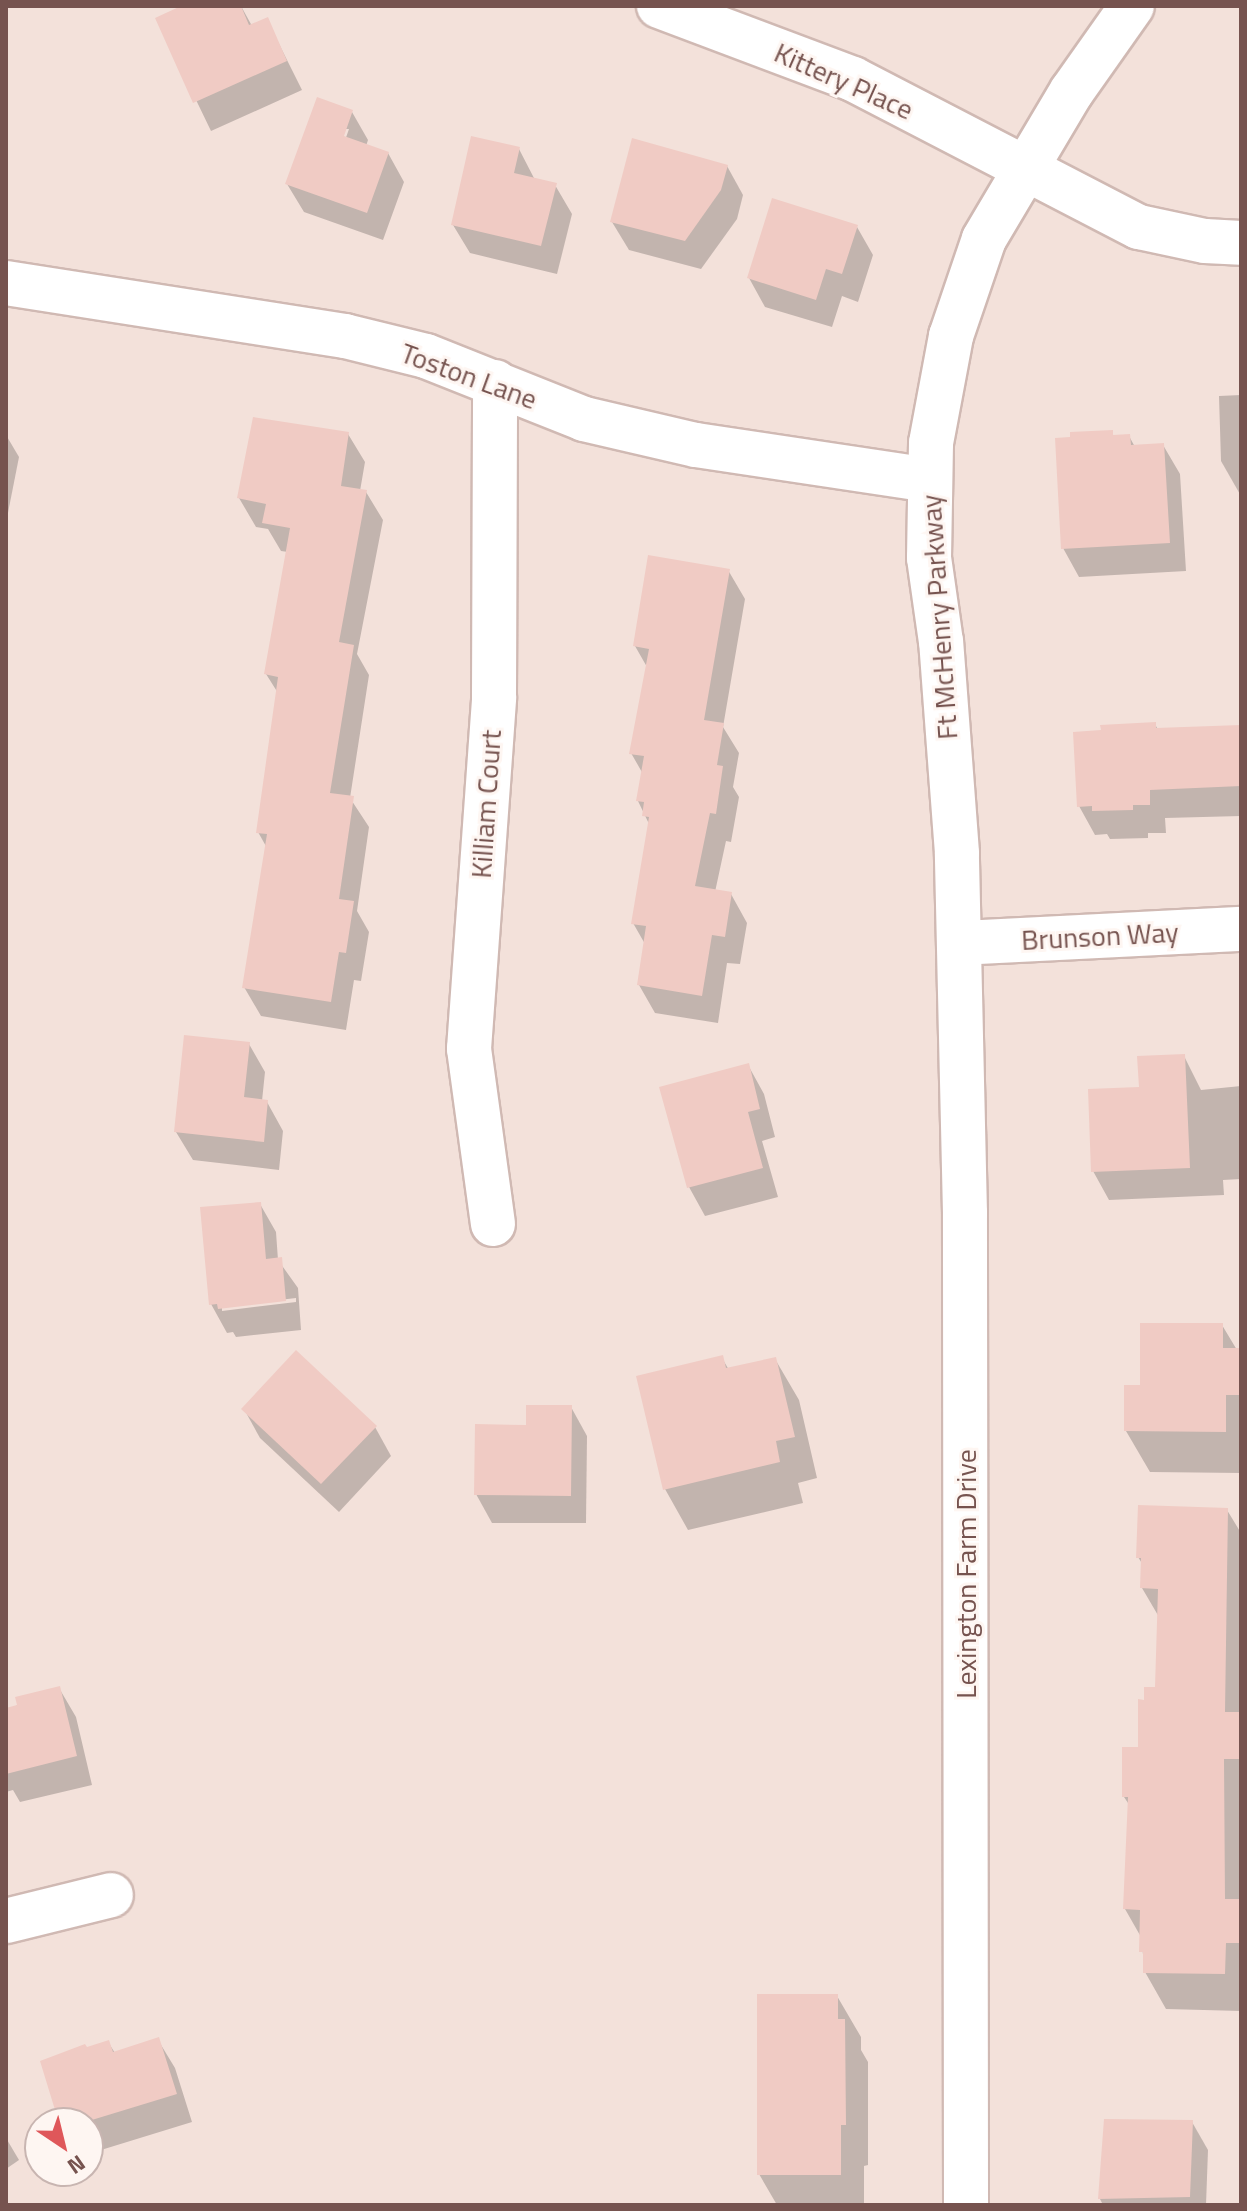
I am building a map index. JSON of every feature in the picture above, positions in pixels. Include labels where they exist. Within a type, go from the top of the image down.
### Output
[{"type":"street","name":"Kittery Place","points":[[659,6],[853,79],[1139,227],[1205,241],[1241,243]]},
{"type":"street","name":"Ft McHenry Parkway","points":[[960,943],[946,702],[929,558],[931,443],[951,336],[984,239],[1072,91],[1132,6]]},
{"type":"street","name":"Toston Lane","points":[[6,283],[345,336],[426,356],[584,419],[696,445],[929,480]]},
{"type":"street","name":"Killiam Court","points":[[493,1224],[469,1049],[494,697],[495,382]]},
{"type":"street","name":"Brunson Way","points":[[960,943],[1241,929]]},
{"type":"street","name":"Lexington Farm Drive","points":[[960,943],[965,1229],[966,2205]]},
{"type":"street","points":[[6,1921],[111,1895]]},
{"type":"shaded area","points":[[6,6],[1241,6],[1241,2205],[6,2205]]},
{"type":"building","points":[[181,6],[241,6],[249,25],[268,17],[287,61],[193,103],[155,18]]},
{"type":"building","points":[[317,97],[353,110],[344,136],[389,152],[367,213],[285,184]]},
{"type":"building","points":[[471,136],[520,147],[514,173],[557,183],[541,246],[451,225]]},
{"type":"building","points":[[632,138],[728,165],[721,190],[685,241],[610,222]]},
{"type":"building","points":[[772,198],[858,225],[842,274],[826,269],[816,300],[747,278]]},
{"type":"building","points":[[253,417],[349,432],[341,486],[367,490],[339,642],[354,645],[330,793],[354,796],[339,899],[354,901],[346,953],[339,952],[331,1002],[242,988],[267,834],[256,833],[278,677],[264,674],[290,528],[262,523],[266,504],[237,498]]},
{"type":"building","points":[[1113,430],[1113,435],[1130,434],[1131,445],[1164,443],[1170,543],[1061,549],[1055,438],[1070,437],[1070,432]]},
{"type":"building","points":[[648,555],[730,569],[704,720],[724,723],[717,765],[723,766],[716,814],[710,813],[695,886],[732,892],[725,937],[712,935],[702,996],[637,985],[646,926],[631,924],[649,817],[642,816],[644,802],[636,801],[644,756],[629,754],[649,649],[633,646]]},
{"type":"building","points":[[1156,722],[1156,728],[1241,725],[1241,786],[1150,790],[1150,805],[1133,805],[1133,810],[1092,811],[1092,806],[1077,807],[1073,732],[1101,730],[1100,725]]},
{"type":"building","points":[[184,1035],[250,1042],[244,1097],[268,1100],[264,1142],[174,1132]]},
{"type":"building","points":[[1185,1054],[1190,1168],[1091,1172],[1088,1089],[1139,1087],[1137,1056]]},
{"type":"building","points":[[749,1063],[760,1109],[748,1112],[763,1168],[687,1188],[659,1087]]},
{"type":"building","points":[[261,1202],[266,1259],[282,1257],[286,1301],[218,1309],[217,1304],[209,1305],[200,1207]]},
{"type":"building","points":[[1140,1323],[1223,1323],[1223,1348],[1241,1348],[1241,1395],[1226,1395],[1226,1432],[1124,1431],[1124,1385],[1140,1385]]},
{"type":"building","points":[[296,1350],[377,1426],[321,1484],[241,1409]]},
{"type":"building","points":[[723,1355],[726,1368],[776,1357],[795,1437],[776,1441],[780,1462],[663,1490],[636,1376]]},
{"type":"building","points":[[526,1405],[572,1405],[571,1496],[474,1495],[475,1424],[526,1425]]},
{"type":"building","points":[[1138,1505],[1228,1508],[1225,1712],[1241,1712],[1241,1759],[1224,1759],[1225,1899],[1241,1899],[1241,1943],[1226,1943],[1225,1974],[1143,1973],[1143,1952],[1139,1952],[1140,1910],[1123,1909],[1128,1797],[1122,1797],[1122,1747],[1138,1747],[1138,1699],[1144,1700],[1144,1687],[1155,1687],[1158,1589],[1140,1588],[1141,1558],[1136,1558]]},
{"type":"building","points":[[60,1686],[77,1756],[6,1774],[6,1708],[17,1705],[15,1697]]},
{"type":"building","points":[[757,1994],[838,1994],[838,2019],[845,2019],[846,2125],[841,2125],[841,2175],[757,2175]]},
{"type":"building","points":[[159,2037],[177,2094],[104,2116],[104,2107],[54,2107],[40,2061],[85,2044],[87,2047],[109,2040],[113,2052]]},
{"type":"building","points":[[1104,2119],[1193,2120],[1190,2197],[1098,2199]]}]
